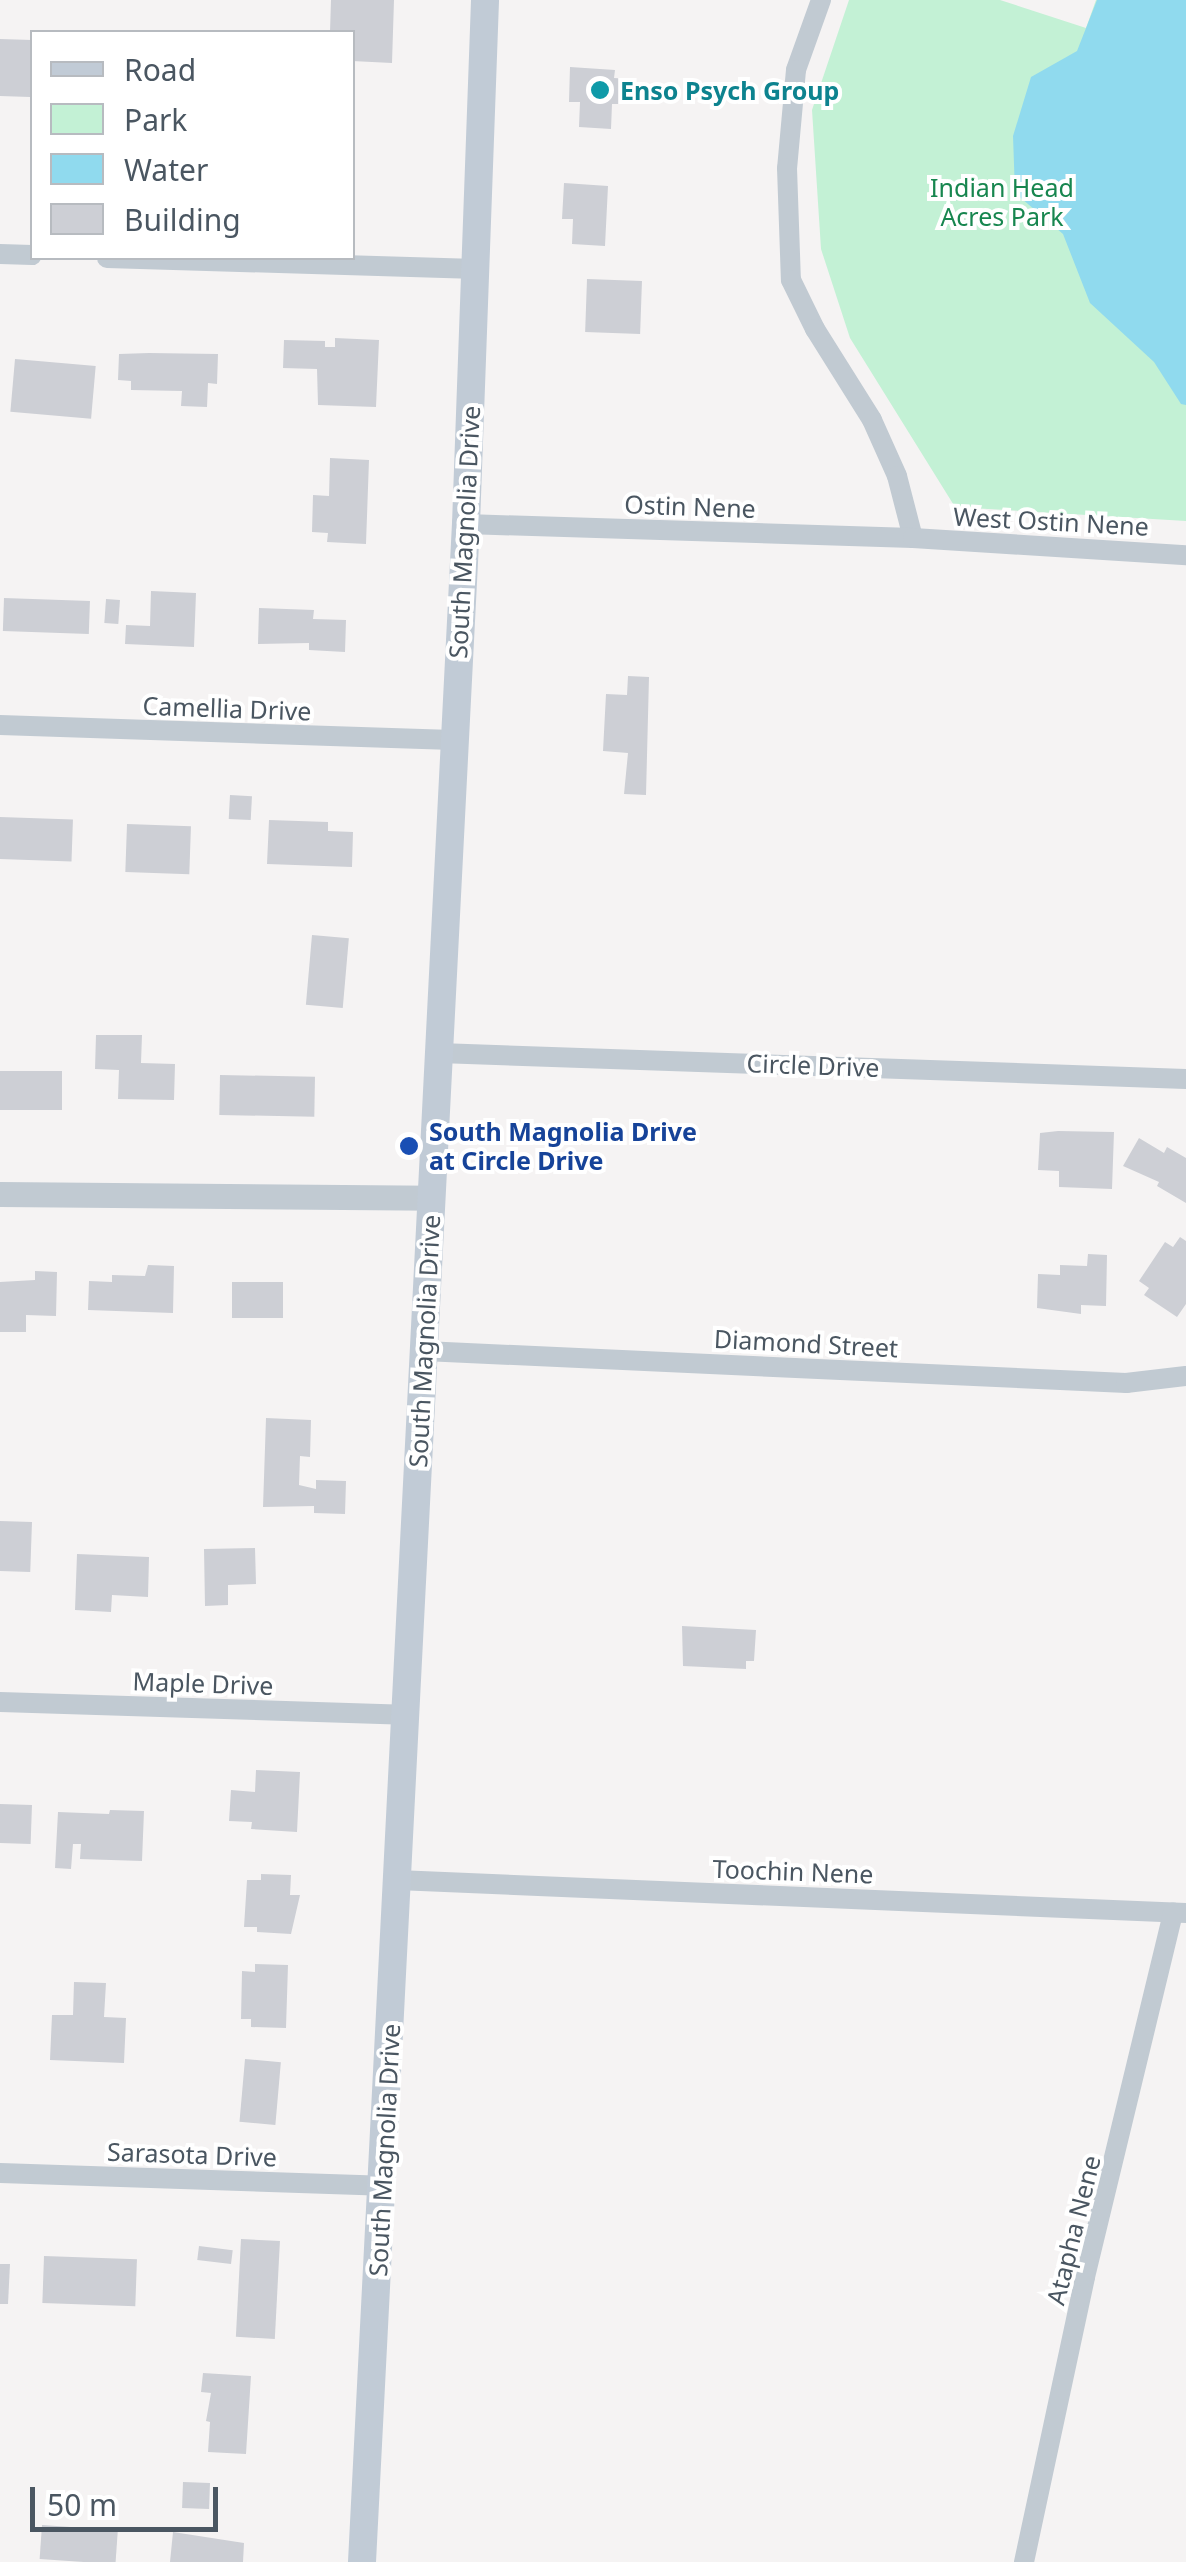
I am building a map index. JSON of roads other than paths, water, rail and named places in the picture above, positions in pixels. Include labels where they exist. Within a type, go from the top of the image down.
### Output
[{"type":"main road","name":"South Magnolia Drive","points":[[362,2562],[466,524],[485,0]]},
{"type":"street","points":[[820,0],[796,70],[786,168],[791,280],[815,329],[872,420],[897,476],[913,538]]},
{"type":"street","points":[[0,254],[30,255]]},
{"type":"street","points":[[169,260],[476,270]]},
{"type":"street","name":"Ostin Nene","points":[[466,524],[913,538]]},
{"type":"street","name":"West Ostin Nene","points":[[913,538],[1186,556]]},
{"type":"street","name":"Camellia Drive","points":[[0,726],[453,740]]},
{"type":"street","name":"Circle Drive","points":[[440,1054],[1186,1079]]},
{"type":"street","points":[[0,1194],[432,1198]]},
{"type":"street","name":"Diamond Street","points":[[424,1351],[1126,1382],[1186,1376]]},
{"type":"street","name":"Maple Drive","points":[[0,1702],[404,1715]]},
{"type":"street","name":"Toochin Nene","points":[[397,1880],[1180,1912]]},
{"type":"street","name":"Atapha Nene","points":[[1024,2562],[1085,2277],[1180,1912]]},
{"type":"street","name":"Sarasota Drive","points":[[0,2173],[382,2186]]},
{"type":"water","points":[[1097,0],[1186,0],[1186,405],[1181,404],[1154,362],[1090,303],[1063,234],[1015,193],[1013,136],[1031,77],[1077,51]]},
{"type":"place","name":"Enso Psych Group","points":[[600,90]]},
{"type":"place","name":"South Magnolia Drive at Circle Drive","points":[[409,1146]]},
{"type":"park label","name":"Indian Head Acres Park","points":[[1002,202]]}]
